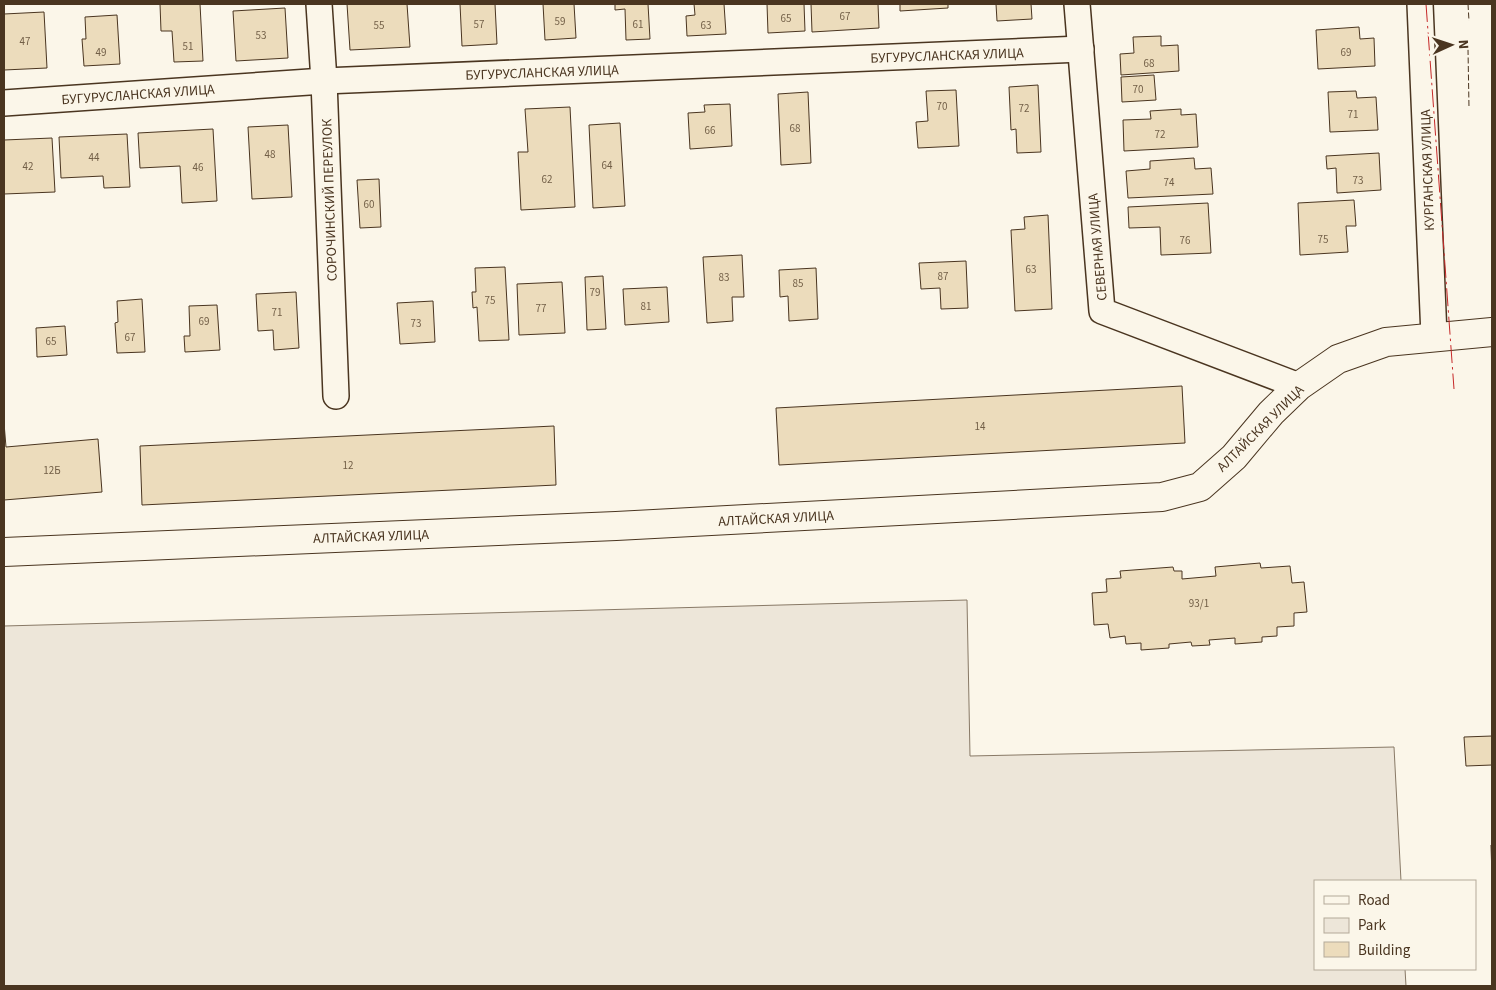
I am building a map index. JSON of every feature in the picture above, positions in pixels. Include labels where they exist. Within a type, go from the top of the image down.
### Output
[{"type":"street","name":"СОРОЧИНСКИЙ ПЕРЕУЛОК","points":[[319,4],[324,81],[336,396]]},
{"type":"street","name":"СЕВЕРНАЯ УЛИЦА","points":[[1077,4],[1102,310],[1299,386]]},
{"type":"street","name":"КУРГАНСКАЯ УЛИЦА","points":[[1420,4],[1434,336]]},
{"type":"street","name":"БУГУРУСЛАНСКАЯ УЛИЦА","points":[[4,103],[324,81],[1081,49]]},
{"type":"street","name":"АЛТАЙСКАЯ УЛИЦА","points":[[4,552],[616,526],[1162,497],[1200,487],[1234,457],[1271,413],[1299,386],[1338,359],[1386,342],[1492,332]]},
{"type":"green space","points":[[967,600],[970,756],[1394,747],[1401,880],[1314,880],[1314,970],[1405,970],[1406,986],[4,986],[4,626]]},
{"type":"building","points":[[160,4],[200,4],[203,61],[174,62],[172,31],[161,31]]},
{"type":"building","points":[[347,4],[407,4],[410,47],[350,50]]},
{"type":"building","points":[[460,4],[495,4],[497,44],[462,46]]},
{"type":"building","points":[[543,4],[574,4],[576,38],[545,40]]},
{"type":"building","points":[[615,4],[648,4],[650,39],[626,40],[625,9],[615,10]]},
{"type":"building","points":[[694,4],[724,4],[726,34],[687,36],[686,16],[695,15]]},
{"type":"building","points":[[767,4],[804,4],[805,31],[768,33]]},
{"type":"building","points":[[811,4],[878,4],[879,28],[812,32]]},
{"type":"building","points":[[900,4],[948,4],[948,8],[900,11]]},
{"type":"building","points":[[996,4],[1031,4],[1032,19],[997,21]]},
{"type":"building","points":[[285,8],[288,58],[236,61],[233,11]]},
{"type":"building","points":[[44,12],[47,68],[4,70],[4,14]]},
{"type":"building","points":[[117,15],[120,64],[84,66],[82,39],[86,39],[85,17]]},
{"type":"building","points":[[1359,27],[1360,39],[1374,38],[1375,66],[1318,69],[1316,30]]},
{"type":"building","points":[[1161,36],[1161,46],[1178,45],[1179,71],[1121,75],[1120,54],[1134,53],[1133,37]]},
{"type":"building","points":[[1154,75],[1156,100],[1122,102],[1121,77]]},
{"type":"building","points":[[1038,85],[1041,152],[1017,153],[1016,129],[1011,130],[1009,87]]},
{"type":"building","points":[[956,90],[959,146],[918,148],[916,122],[928,121],[926,91]]},
{"type":"building","points":[[1356,91],[1357,98],[1376,97],[1378,130],[1330,132],[1328,92]]},
{"type":"building","points":[[808,92],[811,163],[781,165],[778,94]]},
{"type":"building","points":[[730,104],[732,146],[690,149],[688,113],[705,112],[704,105]]},
{"type":"building","points":[[570,107],[575,207],[521,210],[518,152],[528,152],[525,109]]},
{"type":"building","points":[[1181,109],[1181,115],[1196,114],[1198,147],[1124,151],[1123,120],[1151,119],[1150,111]]},
{"type":"building","points":[[620,123],[625,206],[593,208],[589,125]]},
{"type":"building","points":[[288,125],[292,197],[252,199],[248,127]]},
{"type":"building","points":[[213,129],[217,201],[182,203],[180,166],[140,168],[138,133]]},
{"type":"building","points":[[127,134],[130,187],[104,188],[103,176],[61,178],[59,137]]},
{"type":"building","points":[[52,138],[55,192],[4,194],[4,140]]},
{"type":"building","points":[[1379,153],[1381,190],[1337,193],[1336,168],[1327,169],[1326,156]]},
{"type":"building","points":[[1194,158],[1195,169],[1211,168],[1213,194],[1128,198],[1126,171],[1150,169],[1150,161]]},
{"type":"building","points":[[379,179],[381,227],[360,228],[357,180]]},
{"type":"building","points":[[1354,200],[1356,226],[1346,226],[1348,252],[1300,255],[1298,203]]},
{"type":"building","points":[[1208,203],[1211,253],[1161,255],[1160,227],[1129,228],[1128,207]]},
{"type":"building","points":[[1048,215],[1052,309],[1015,311],[1011,230],[1025,229],[1024,217]]},
{"type":"building","points":[[742,255],[744,297],[732,297],[733,321],[707,323],[703,257]]},
{"type":"building","points":[[966,261],[968,308],[941,309],[940,288],[921,289],[919,263]]},
{"type":"building","points":[[505,267],[509,340],[479,341],[477,307],[473,308],[472,292],[476,292],[475,268]]},
{"type":"building","points":[[816,268],[818,319],[789,321],[788,296],[780,297],[779,270]]},
{"type":"building","points":[[603,276],[606,329],[587,330],[585,277]]},
{"type":"building","points":[[562,282],[565,333],[519,335],[517,284]]},
{"type":"building","points":[[667,287],[669,322],[625,325],[623,289]]},
{"type":"building","points":[[296,292],[299,348],[274,350],[273,330],[258,331],[256,294]]},
{"type":"building","points":[[142,299],[145,352],[117,353],[115,323],[118,322],[117,301]]},
{"type":"building","points":[[433,301],[435,342],[400,344],[397,303]]},
{"type":"building","points":[[217,305],[220,350],[185,352],[184,336],[190,336],[189,306]]},
{"type":"building","points":[[65,326],[67,355],[37,357],[36,328]]},
{"type":"building","points":[[1182,386],[1185,443],[779,465],[776,408]]},
{"type":"building","points":[[4,423],[6,447],[98,439],[102,492],[4,500]]},
{"type":"building","points":[[554,426],[556,485],[142,505],[140,446]]},
{"type":"building","points":[[1260,563],[1261,568],[1290,566],[1292,583],[1304,582],[1307,612],[1294,613],[1294,626],[1277,627],[1277,636],[1262,637],[1262,642],[1235,644],[1235,638],[1209,640],[1210,645],[1192,646],[1191,642],[1169,644],[1169,648],[1141,650],[1141,643],[1126,644],[1125,636],[1110,638],[1108,624],[1094,625],[1092,593],[1107,592],[1106,579],[1121,578],[1120,571],[1173,567],[1174,571],[1182,571],[1182,579],[1216,576],[1215,567]]},
{"type":"building","points":[[1492,736],[1492,765],[1466,766],[1464,737]]},
{"type":"building","points":[[1491,845],[1492,845],[1492,877]]},
{"type":"fence","points":[[1468,4],[1469,21]]},
{"type":"fence","points":[[1468,49],[1469,108]]},
{"type":"power","points":[[1426,4],[1454,389]]}]
